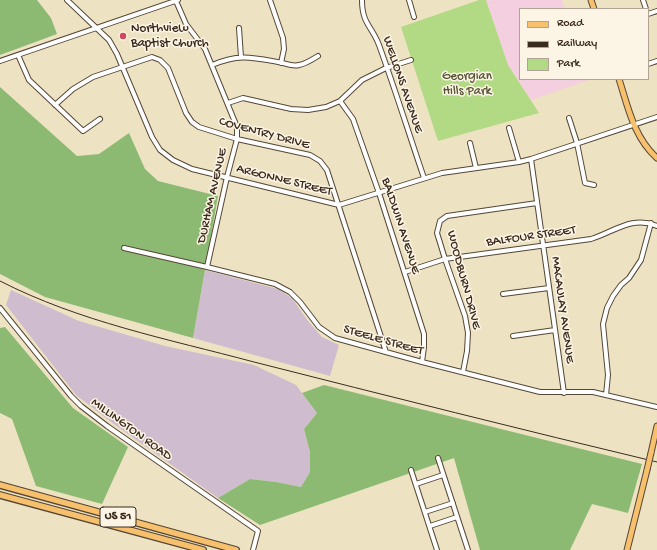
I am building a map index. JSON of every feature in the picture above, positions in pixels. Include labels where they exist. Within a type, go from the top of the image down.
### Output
[{"type":"highway","name":"US 51","points":[[0,485],[236,550]]},
{"type":"highway","name":"US 51","points":[[0,495],[203,550]]},
{"type":"main road","points":[[619,80],[634,125],[642,141],[657,158]]},
{"type":"main road","points":[[626,550],[657,426]]},
{"type":"street","name":"ARGONNE STREET","points":[[68,0],[109,40],[117,54],[152,138],[160,150],[173,160],[192,169],[339,205],[442,173],[531,159],[657,117]]},
{"type":"street","points":[[0,61],[177,0]]},
{"type":"street","name":"DURHAM AVENUE","points":[[177,0],[186,24],[205,49],[237,127],[237,139],[226,178],[207,267]]},
{"type":"street","points":[[270,0],[283,38],[284,49],[281,62]]},
{"type":"street","name":"WELLONS AVENUE","points":[[362,0],[364,20],[378,43],[424,178]]},
{"type":"street","points":[[409,0],[414,17]]},
{"type":"street","points":[[239,28],[241,57]]},
{"type":"street","points":[[18,55],[29,80],[83,132],[100,119]]},
{"type":"street","points":[[212,65],[226,59],[252,57],[281,62],[291,66],[300,65],[318,56]]},
{"type":"street","name":"COVENTRY DRIVE","points":[[55,105],[72,89],[93,76],[152,57],[160,60],[168,68],[186,113],[192,122],[199,127],[237,139],[310,156],[320,161],[327,170],[386,352]]},
{"type":"street","points":[[228,103],[243,98],[291,109],[308,110],[326,107],[340,101],[362,80],[386,68],[410,60]]},
{"type":"street","name":"BALDWIN AVENUE","points":[[340,101],[353,119],[405,272],[424,334],[422,362]]},
{"type":"street","points":[[569,118],[577,143],[585,183],[594,185]]},
{"type":"street","points":[[509,128],[519,162]]},
{"type":"street","points":[[470,143],[476,168]]},
{"type":"street","name":"MACAULAY AVENUE","points":[[531,159],[564,393]]},
{"type":"street","name":"WOODBURN DRIVE","points":[[463,372],[467,351],[468,333],[465,316],[437,233],[440,221],[447,216],[537,203]]},
{"type":"street","name":"BALFOUR STREET","points":[[405,272],[445,259],[591,239],[604,235],[627,224],[638,222],[651,223],[657,226]]},
{"type":"street","points":[[606,395],[608,375],[603,324],[607,308],[613,296],[621,285],[629,278],[641,260],[651,223]]},
{"type":"street","name":"STEELE STREET","points":[[124,248],[275,284],[290,292],[300,302],[319,327],[335,338],[540,392],[593,392],[657,407]]},
{"type":"street","points":[[503,294],[549,288]]},
{"type":"street","name":"MILLINGTON ROAD","points":[[0,308],[71,396],[81,406],[258,531],[253,550]]},
{"type":"street","points":[[513,336],[555,330]]},
{"type":"street","points":[[438,458],[468,550]]},
{"type":"street","points":[[411,470],[437,550]]},
{"type":"street","points":[[416,484],[443,475]]},
{"type":"street","points":[[424,512],[453,502]]},
{"type":"street","points":[[430,526],[457,517]]},
{"type":"shaded area","points":[[486,0],[562,0],[565,8],[519,8],[519,80],[589,80],[531,100],[508,65]]},
{"type":"shaded area","points":[[205,270],[278,289],[292,298],[308,321],[322,337],[339,345],[330,376],[193,338]]},
{"type":"shaded area","points":[[11,290],[79,321],[165,346],[254,365],[296,385],[317,413],[304,429],[310,452],[310,472],[301,487],[250,479],[218,498],[111,422],[76,395],[6,305]]},
{"type":"green space","points":[[0,0],[37,0],[51,18],[57,34],[0,55]]},
{"type":"green space","name":"Georgian Hills Park","points":[[479,0],[486,0],[508,65],[539,113],[438,141],[401,27]]},
{"type":"green space","points":[[0,87],[77,156],[99,154],[129,133],[145,169],[158,181],[218,196],[193,338],[45,297],[0,274]]},
{"type":"green space","points":[[5,327],[73,408],[128,447],[102,504],[36,486],[12,419],[0,413],[0,328]]},
{"type":"green space","points":[[324,385],[642,464],[628,513],[592,504],[570,550],[480,550],[454,458],[260,525],[218,498],[250,479],[301,487],[310,472],[310,452],[304,429],[317,413],[302,393]]},
{"type":"railway","points":[[0,281],[61,308],[125,328],[405,400],[657,462]]},
{"type":"place","name":"Northview Baptist Church","points":[[123,36]]}]
